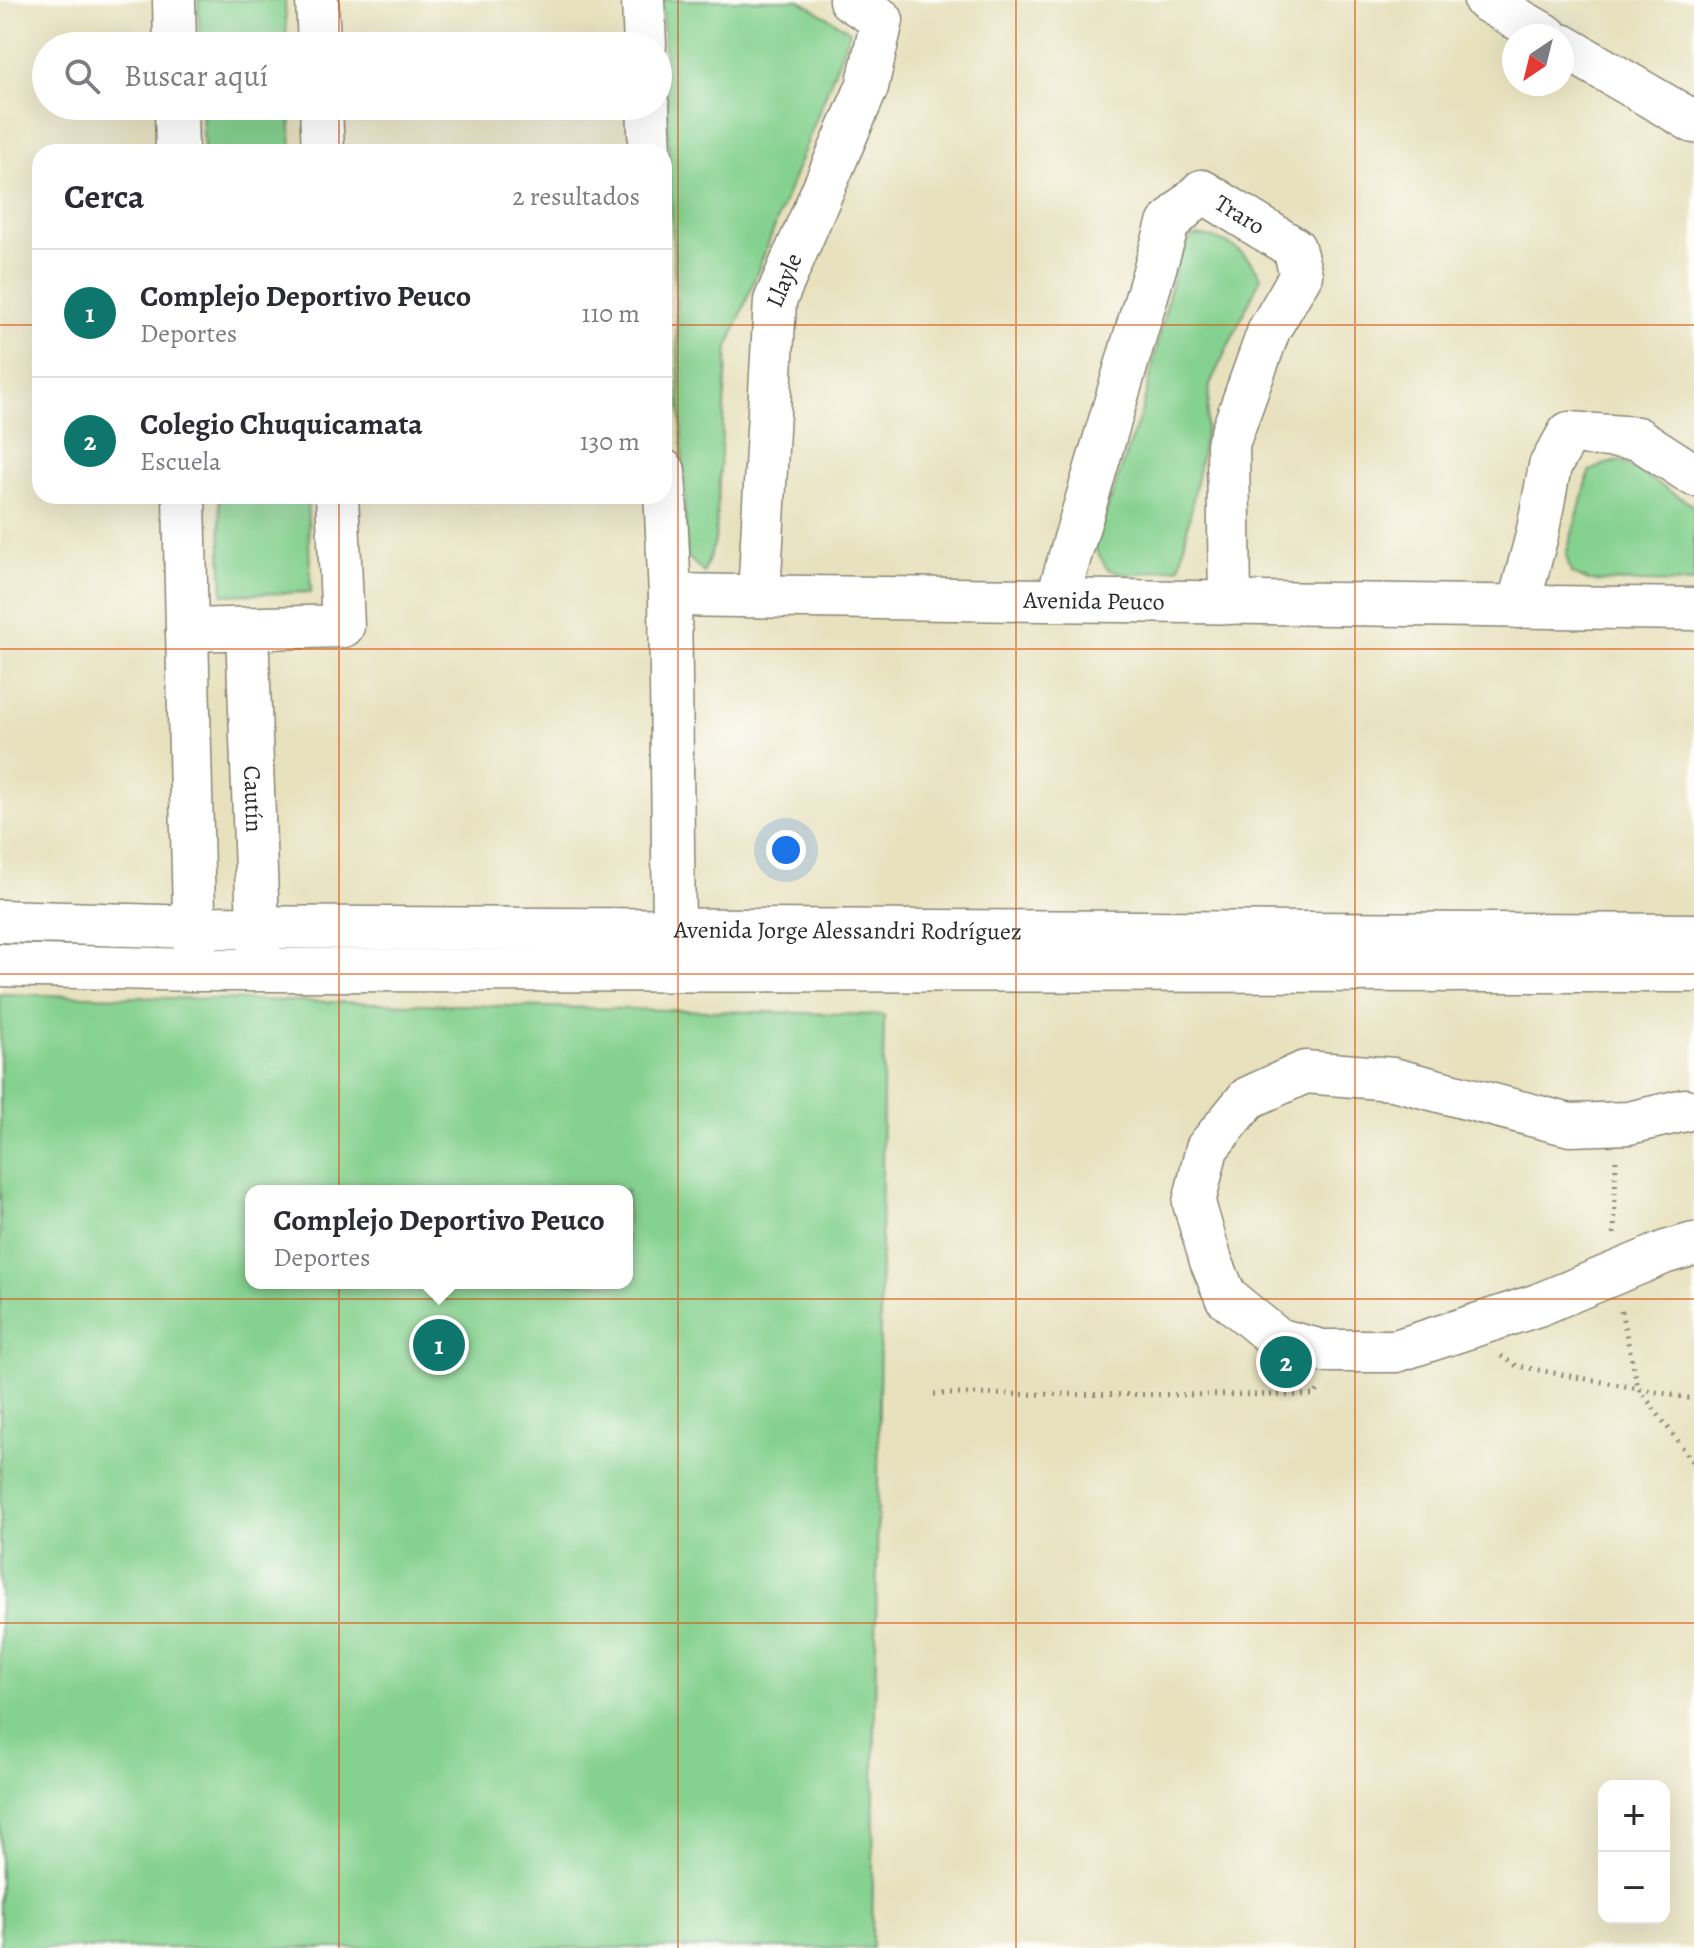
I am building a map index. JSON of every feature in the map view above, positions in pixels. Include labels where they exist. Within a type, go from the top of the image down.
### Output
[{"type":"street","points":[[174,0],[175,32]]},
{"type":"street","points":[[317,0],[318,32]]},
{"type":"street","points":[[643,0],[644,32]]},
{"type":"street","name":"Llayle","points":[[759,596],[775,301],[867,87],[882,20],[850,0]]},
{"type":"street","points":[[1485,0],[1526,24]]},
{"type":"street","points":[[1574,52],[1694,122]]},
{"type":"street","points":[[176,120],[177,144]]},
{"type":"street","points":[[322,120],[323,144]]},
{"type":"street","points":[[649,120],[650,144]]},
{"type":"street","name":"Traro","points":[[1057,600],[1168,224],[1202,191],[1294,248],[1301,275],[1269,330],[1228,444],[1230,603]]},
{"type":"street","points":[[1518,607],[1537,535],[1550,466],[1569,433],[1637,438],[1694,475]]},
{"type":"street","points":[[184,504],[195,970]]},
{"type":"street","points":[[187,630],[343,626],[337,504]]},
{"type":"street","points":[[666,504],[670,595],[674,929]]},
{"type":"street","name":"Avenida Peuco","points":[[670,595],[1694,609]]},
{"type":"street","name":"Cautín","points":[[247,629],[259,969]]},
{"type":"street","name":"Avenida Jorge Alessandri Rodríguez","points":[[0,921],[194,927],[674,929],[967,950]]},
{"type":"street","name":"Avenida Jorge Alessandri Rodríguez","points":[[0,965],[195,970],[967,950],[1686,953]]},
{"type":"street","points":[[1680,1248],[1538,1305],[1396,1351],[1322,1351],[1277,1339],[1226,1297],[1211,1261],[1194,1203],[1207,1148],[1248,1098],[1305,1072],[1393,1079],[1570,1125],[1629,1123],[1685,1110]]},
{"type":"path","points":[[1459,1332],[1517,1366],[1694,1399]]},
{"type":"path","points":[[934,1394],[1315,1395],[1345,1351]]},
{"type":"green space","points":[[198,0],[285,0],[286,32],[199,32]]},
{"type":"green space","points":[[662,0],[799,0],[850,31],[728,348],[715,541],[704,573],[687,556],[672,222],[672,144],[668,144],[667,120],[672,120],[672,32],[663,32]]},
{"type":"green space","points":[[203,120],[291,120],[292,144],[204,144]]},
{"type":"green space","points":[[1196,235],[1217,239],[1234,247],[1249,260],[1261,277],[1210,384],[1206,430],[1180,567],[1129,575],[1107,569],[1094,546],[1143,407],[1180,247]]},
{"type":"green space","points":[[1621,461],[1694,506],[1694,583],[1588,581],[1571,573],[1566,555],[1590,471]]},
{"type":"green space","points":[[219,504],[307,504],[311,592],[223,595]]},
{"type":"green space","points":[[0,994],[884,1015],[872,1948],[0,1948]]},
{"type":"place","name":"Complejo Deportivo Peuco","points":[[439,1345]]},
{"type":"place","name":"Colegio Chuquicamata","points":[[1286,1362]]}]
